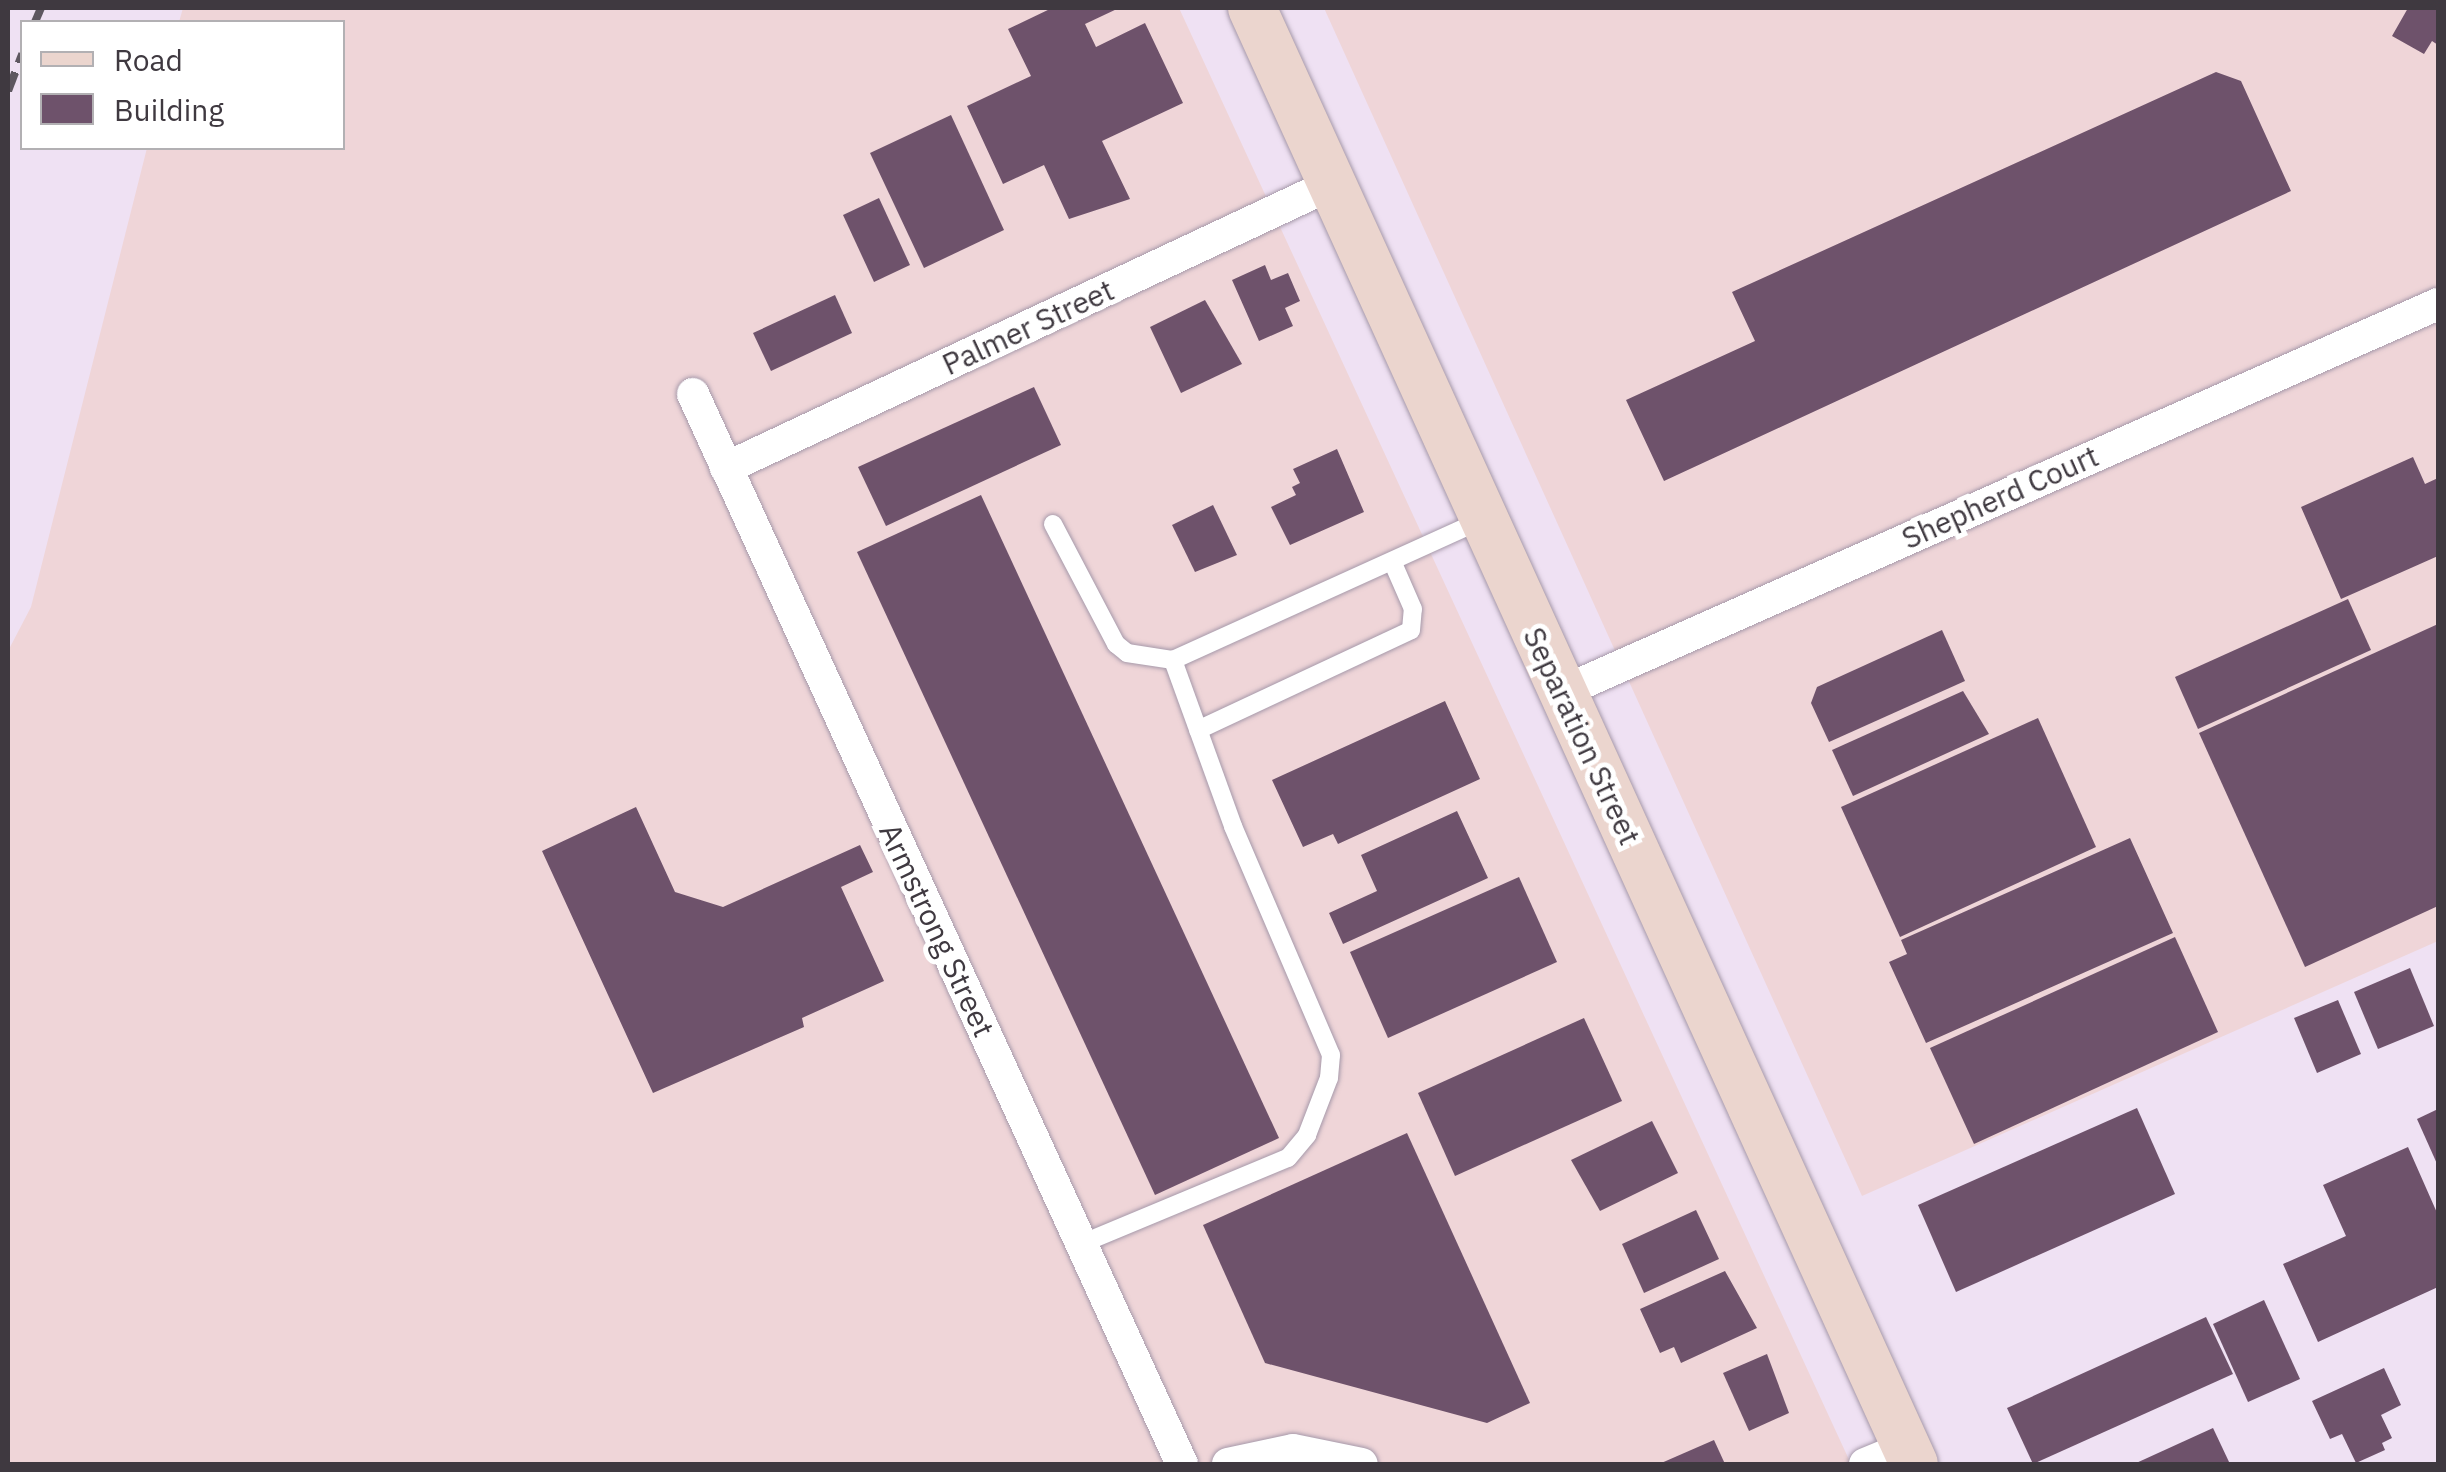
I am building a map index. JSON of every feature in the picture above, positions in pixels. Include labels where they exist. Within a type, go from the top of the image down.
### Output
[{"type":"main road","name":"Separation Street","points":[[1252,8],[1562,692],[1895,1459]]},
{"type":"street","name":"Palmer Street","points":[[726,468],[1330,186]]},
{"type":"street","name":"Shepherd Court","points":[[1562,692],[2438,304]]},
{"type":"street","name":"Armstrong Street","points":[[693,394],[1182,1464]]},
{"type":"street","points":[[1228,1464],[1293,1450],[1362,1464]]},
{"type":"lane","points":[[1054,524],[1116,644],[1127,653],[1173,660],[1483,520]]},
{"type":"lane","points":[[1198,730],[1411,630],[1413,608],[1392,561]]},
{"type":"lane","points":[[1081,1244],[1288,1158],[1307,1135],[1330,1078],[1330,1055],[1173,660]]},
{"type":"shaded area","points":[[183,8],[1179,8],[1851,1464],[8,1464],[8,651],[31,607],[146,150],[345,150],[345,20],[180,20]]},
{"type":"shaded area","points":[[1324,8],[2438,8],[2438,941],[1862,1196]]},
{"type":"building","points":[[1052,8],[1119,8],[1085,24],[1096,47],[1145,23],[1183,103],[1102,141],[1130,199],[1069,219],[1044,165],[1003,184],[967,106],[1031,76],[1008,29]]},
{"type":"building","points":[[2408,8],[2438,8],[2438,45],[2432,41],[2424,54],[2392,36]]},
{"type":"building","points":[[2216,72],[2241,81],[2291,191],[1664,481],[1626,400],[1755,341],[1732,292]]},
{"type":"building","points":[[951,115],[1004,230],[924,268],[870,153]]},
{"type":"building","points":[[879,198],[910,265],[874,282],[843,215]]},
{"type":"building","points":[[1265,265],[1271,280],[1288,273],[1300,301],[1285,308],[1293,326],[1259,341],[1232,280]]},
{"type":"building","points":[[835,295],[852,333],[771,371],[753,333]]},
{"type":"building","points":[[1205,300],[1242,364],[1181,393],[1150,327]]},
{"type":"building","points":[[1034,387],[1061,445],[886,526],[858,467]]},
{"type":"building","points":[[1337,449],[1364,512],[1290,545],[1271,507],[1296,495],[1292,487],[1300,483],[1293,469]]},
{"type":"building","points":[[2413,457],[2425,484],[2438,478],[2438,556],[2341,599],[2301,507]]},
{"type":"building","points":[[981,495],[1279,1138],[1155,1195],[857,552]]},
{"type":"building","points":[[1213,505],[1237,555],[1195,572],[1172,525]]},
{"type":"building","points":[[2348,599],[2371,650],[2198,729],[2175,677]]},
{"type":"building","points":[[2438,624],[2438,906],[2305,967],[2199,733]]},
{"type":"building","points":[[1942,630],[1965,681],[1829,742],[1811,703],[1817,687]]},
{"type":"building","points":[[1963,691],[1989,734],[1853,796],[1832,750]]},
{"type":"building","points":[[1445,701],[1480,779],[1338,844],[1333,834],[1303,847],[1272,780]]},
{"type":"building","points":[[2038,718],[2096,847],[1900,937],[1841,807]]},
{"type":"building","points":[[636,807],[675,892],[723,907],[860,845],[873,872],[841,887],[884,981],[802,1018],[804,1027],[653,1093],[542,851]]},
{"type":"building","points":[[1457,811],[1488,878],[1343,944],[1329,913],[1377,891],[1361,855]]},
{"type":"building","points":[[2130,838],[2173,933],[1926,1043],[1889,962],[1907,954],[1901,940]]},
{"type":"building","points":[[1519,877],[1557,962],[1388,1038],[1350,952]]},
{"type":"building","points":[[2175,937],[2218,1032],[1974,1144],[1930,1048]]},
{"type":"building","points":[[2410,968],[2434,1026],[2378,1049],[2354,992]]},
{"type":"building","points":[[2338,1000],[2361,1054],[2317,1073],[2294,1018]]},
{"type":"building","points":[[1584,1018],[1622,1101],[1455,1176],[1418,1093]]},
{"type":"building","points":[[2137,1108],[2175,1194],[1956,1292],[1918,1205]]},
{"type":"building","points":[[2438,1109],[2438,1166],[2417,1119]]},
{"type":"building","points":[[1652,1121],[1678,1173],[1600,1211],[1571,1160]]},
{"type":"building","points":[[1407,1133],[1530,1403],[1487,1423],[1265,1363],[1203,1225]]},
{"type":"building","points":[[2408,1147],[2438,1215],[2438,1287],[2318,1342],[2283,1264],[2346,1236],[2323,1185]]},
{"type":"building","points":[[1696,1210],[1719,1259],[1644,1293],[1622,1244]]},
{"type":"building","points":[[1725,1271],[1757,1328],[1681,1363],[1674,1347],[1660,1353],[1640,1309]]},
{"type":"building","points":[[2264,1300],[2300,1379],[2248,1402],[2213,1324]]},
{"type":"building","points":[[2206,1317],[2233,1374],[2033,1464],[2007,1408]]},
{"type":"building","points":[[1767,1354],[1789,1413],[1749,1431],[1723,1373]]},
{"type":"building","points":[[2384,1368],[2401,1405],[2381,1415],[2392,1438],[2382,1443],[2385,1450],[2356,1463],[2342,1434],[2330,1439],[2312,1401]]},
{"type":"building","points":[[2213,1428],[2230,1464],[2134,1464]]},
{"type":"building","points":[[1714,1440],[1725,1464],[1659,1464]]},
{"type":"railway","points":[[36,20],[41,8]]},
{"type":"railway","points":[[8,91],[20,59]]}]
